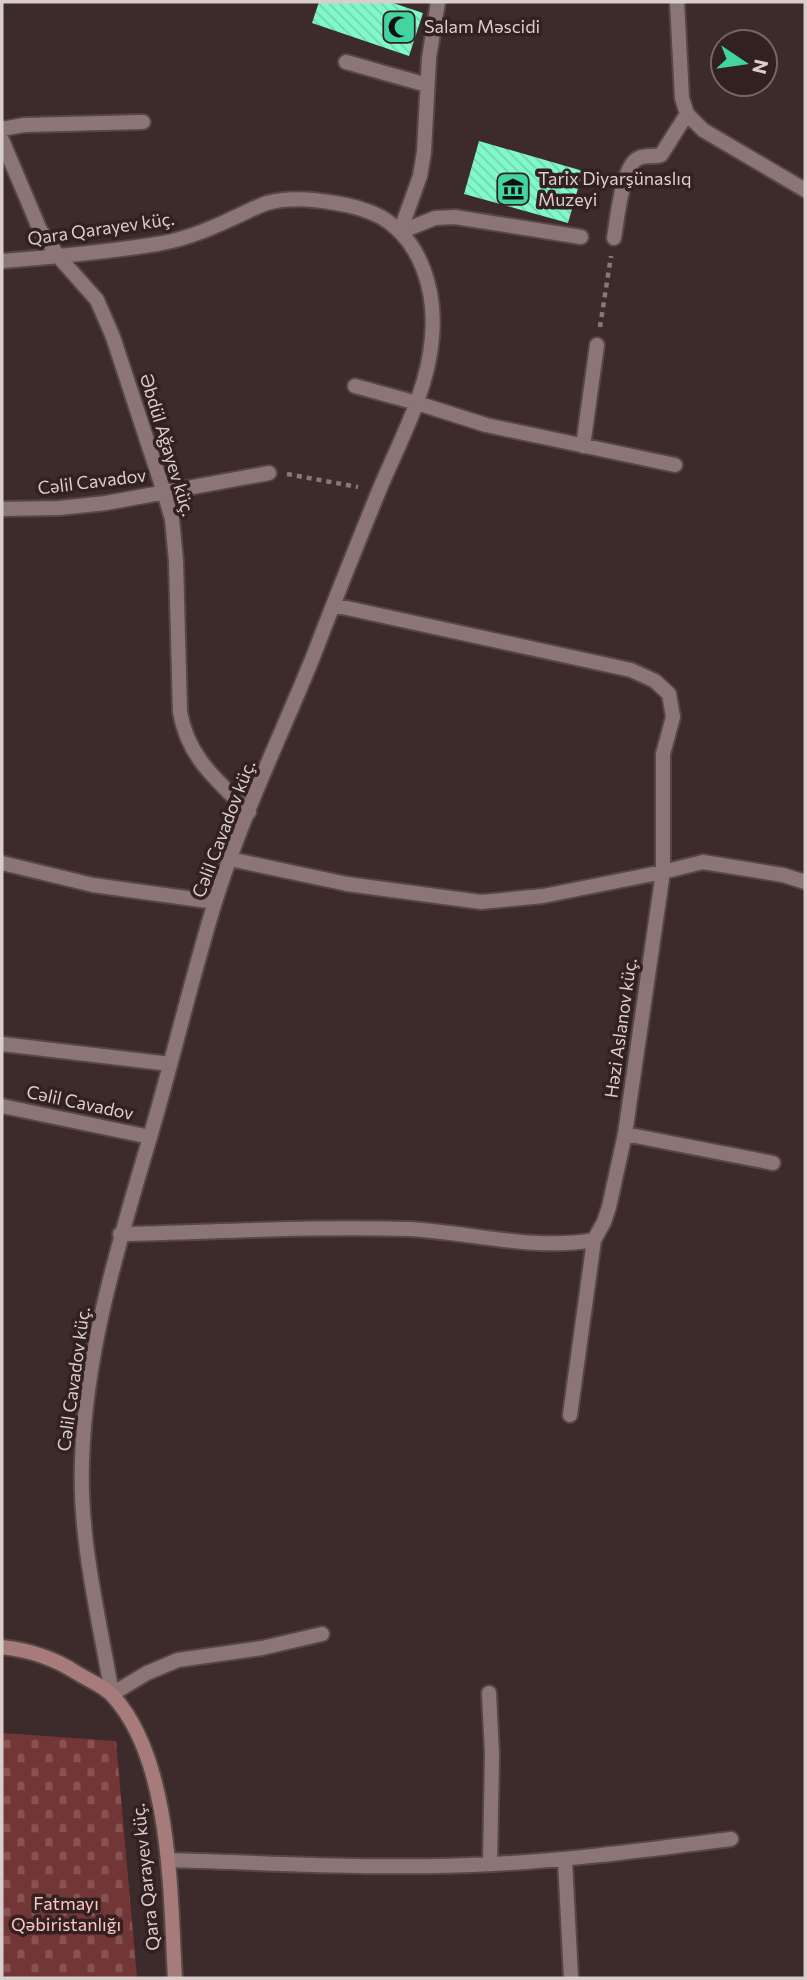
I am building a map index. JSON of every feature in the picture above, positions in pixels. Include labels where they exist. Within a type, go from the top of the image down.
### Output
[{"type":"street","points":[[400,232],[420,176],[424,152],[429,58],[438,2]]},
{"type":"street","points":[[677,2],[682,97],[687,114],[703,130],[805,190]]},
{"type":"street","points":[[346,62],[427,85]]},
{"type":"street","points":[[614,238],[622,188],[634,161],[640,157],[661,155],[687,114]]},
{"type":"street","points":[[2,129],[24,125],[143,122]]},
{"type":"street","name":"Əbdül Ağayev küç.","points":[[2,140],[40,230],[58,256],[97,300],[113,337],[172,519],[176,561],[180,712],[184,733],[197,758],[249,811]]},
{"type":"street","name":"Qara Qarayev küç.","points":[[2,261],[161,243],[215,226],[264,204],[289,199],[351,205],[380,216],[400,232]]},
{"type":"street","points":[[400,232],[435,218],[455,217],[581,237]]},
{"type":"street","name":"Cəlil Cavadov küç.","points":[[112,1694],[84,1519],[82,1464],[86,1412],[97,1344],[120,1234],[150,1137],[215,902],[249,811],[417,402],[427,371],[433,335],[426,276],[417,254],[400,232]]},
{"type":"street","points":[[583,446],[597,345]]},
{"type":"street","points":[[355,386],[417,402],[486,425],[675,465]]},
{"type":"street","name":"Cəlil Cavadov","points":[[2,509],[106,503],[269,473]]},
{"type":"street","name":"Həzi Aslanov küç.","points":[[333,605],[631,670],[655,681],[669,694],[673,718],[663,754],[663,872],[625,1134],[609,1207],[594,1240],[570,1415]]},
{"type":"street","points":[[230,859],[347,884],[481,902],[543,896],[703,862],[783,875],[805,882]]},
{"type":"street","points":[[2,863],[93,886],[215,902]]},
{"type":"street","points":[[2,1044],[170,1064]]},
{"type":"street","name":"Cəlil Cavadov","points":[[2,1106],[150,1137]]},
{"type":"street","points":[[625,1134],[773,1163]]},
{"type":"street","points":[[120,1234],[376,1228],[446,1232],[567,1245],[594,1240]]},
{"type":"street","points":[[112,1694],[147,1672],[177,1660],[262,1648],[322,1634]]},
{"type":"street","name":"Qara Qarayev küç.","points":[[2,1647],[20,1649],[60,1662],[112,1694],[134,1727],[152,1766],[168,1860],[176,1978]]},
{"type":"street","points":[[489,1693],[492,1754],[490,1864]]},
{"type":"street","points":[[168,1860],[363,1866],[490,1864],[565,1860],[731,1839]]},
{"type":"street","points":[[565,1860],[571,1978]]},
{"type":"path","points":[[597,345],[614,238]]},
{"type":"path","points":[[269,473],[293,474],[379,491]]},
{"type":"green space","name":"Fatmayı Qəbiristanlığı","points":[[2,1733],[116,1741],[137,1978],[2,1978]]},
{"type":"building","points":[[319,2],[390,2],[423,13],[409,56],[312,23]]},
{"type":"building","points":[[479,141],[583,171],[568,223],[464,194]]},
{"type":"place","name":"Salam Məscidi","points":[[399,27]]},
{"type":"place","name":"Tarix Diyarşünaslıq Muzeyi","points":[[513,189]]}]
